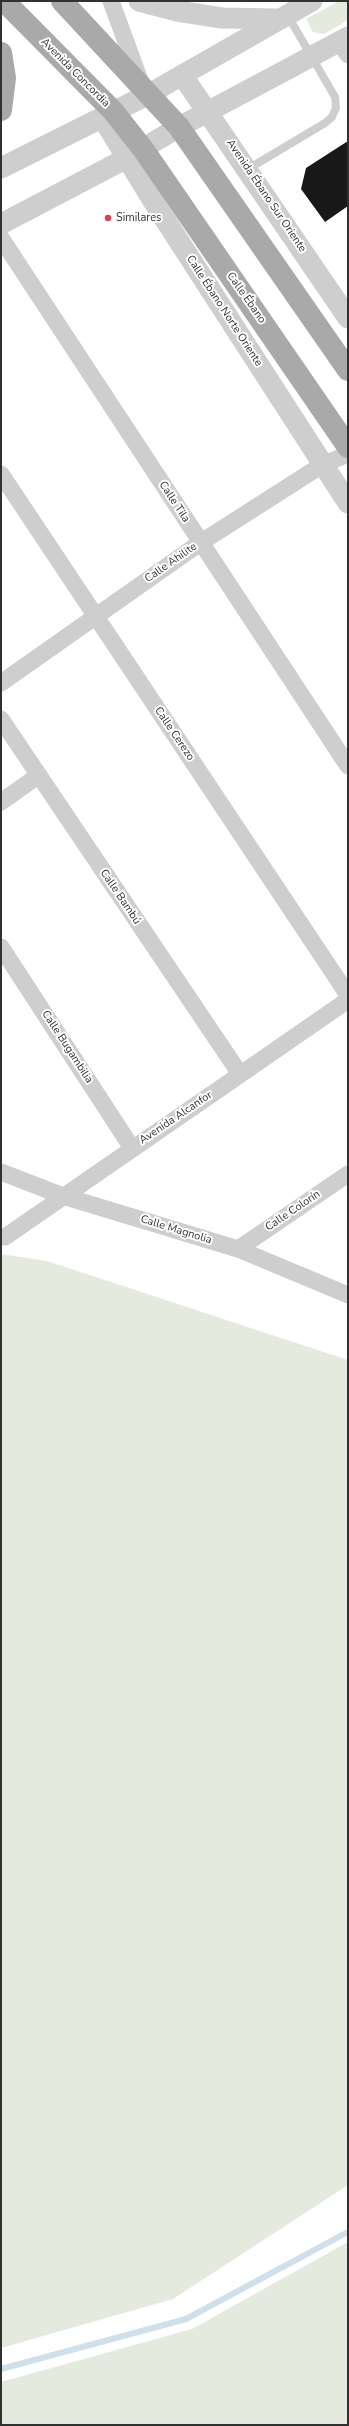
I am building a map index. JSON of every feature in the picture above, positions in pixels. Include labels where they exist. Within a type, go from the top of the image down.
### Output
[{"type":"main road","name":"Avenida Concordia","points":[[4,1],[108,114],[135,153]]},
{"type":"main road","points":[[62,1],[179,127],[348,370]]},
{"type":"main road","points":[[1,53],[5,78],[1,110]]},
{"type":"main road","name":"Calle Ébano","points":[[135,153],[348,447]]},
{"type":"street","points":[[111,1],[145,89]]},
{"type":"street","points":[[139,1],[177,11],[222,18],[283,17]]},
{"type":"street","points":[[1,168],[108,114],[145,89],[182,75],[312,1]]},
{"type":"street","points":[[1,224],[311,57],[345,45]]},
{"type":"street","name":"Avenida Ébano Sur Oriente","points":[[182,75],[209,111],[348,318]]},
{"type":"street","name":"Calle Ébano Norte Oriente","points":[[135,153],[322,465],[348,503]]},
{"type":"street","name":"Calle Tila","points":[[1,238],[200,543],[348,766]]},
{"type":"street","name":"Calle Ahilite","points":[[1,683],[200,543],[322,465],[348,454]]},
{"type":"street","name":"Calle Cerezo","points":[[1,474],[348,995]]},
{"type":"street","name":"Calle Bambú","points":[[1,719],[240,1074]]},
{"type":"street","points":[[1,802],[39,775]]},
{"type":"street","name":"Calle Bugambilia","points":[[1,947],[132,1148]]},
{"type":"street","name":"Avenida Alcanfor","points":[[5,1237],[348,1000]]},
{"type":"street","name":"Calle Magnolia","points":[[1,1172],[63,1196],[238,1248],[348,1295]]},
{"type":"street","name":"Calle Colorín","points":[[238,1248],[348,1174]]},
{"type":"lane","points":[[248,169],[332,117],[336,108],[335,97],[311,57],[283,17]]},
{"type":"shaded area","points":[[339,1],[348,1],[348,20],[324,34],[313,32],[306,19]]},
{"type":"shaded area","points":[[1,1254],[47,1261],[348,1360],[348,2185],[173,2299],[1,2348]]},
{"type":"shaded area","points":[[348,2242],[348,2425],[1,2425],[1,2382],[192,2329]]},
{"type":"building","points":[[348,141],[348,206],[325,222],[301,189],[306,168]]},
{"type":"waterway","points":[[1,2369],[186,2319],[348,2232]]},
{"type":"place","name":"Similares","points":[[108,218]]}]
